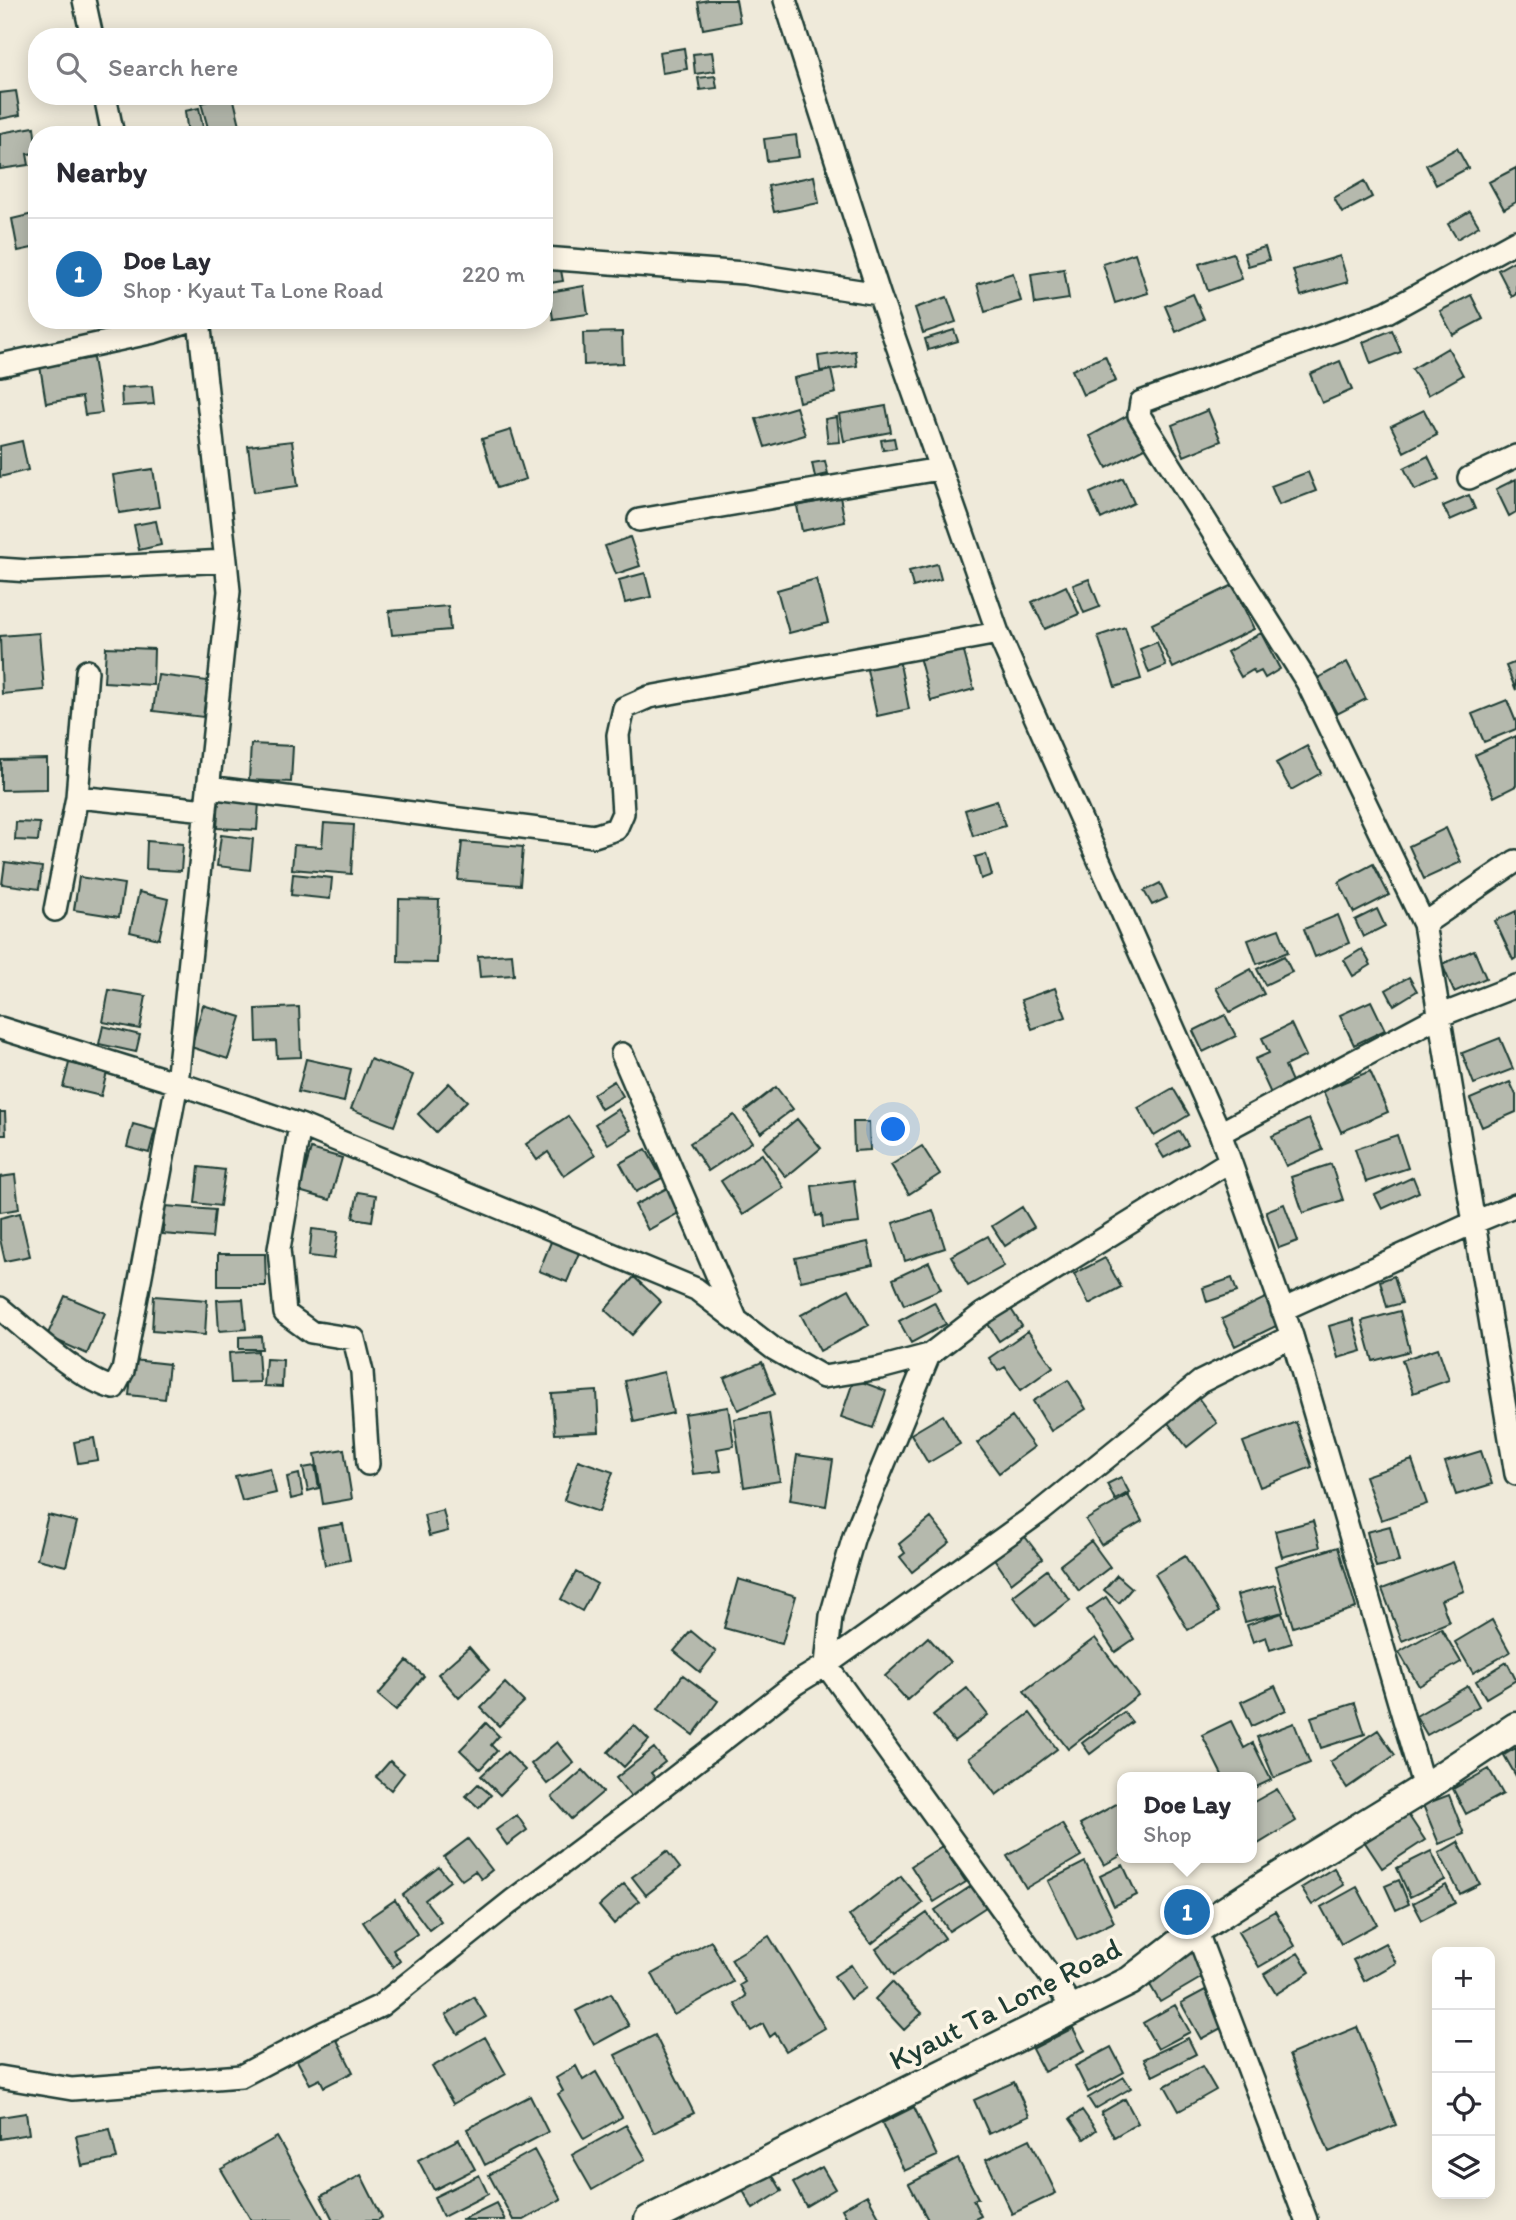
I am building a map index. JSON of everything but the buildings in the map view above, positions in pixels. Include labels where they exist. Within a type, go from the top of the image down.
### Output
[{"type":"main road","name":"Kyaut Ta Lone Road","points":[[649,2220],[1130,1981],[1196,1930],[1424,1788],[1516,1727]]},
{"type":"street","points":[[84,0],[90,28]]},
{"type":"street","points":[[785,0],[878,294],[998,633],[1220,1133],[1292,1336],[1424,1788]]},
{"type":"street","points":[[107,105],[111,126]]},
{"type":"street","points":[[1516,241],[1387,312],[1141,402],[1139,415],[1307,682],[1424,924],[1511,1416],[1516,1474]]},
{"type":"street","points":[[553,259],[744,273],[878,294]]},
{"type":"street","points":[[0,365],[141,329]]},
{"type":"street","points":[[0,1308],[87,1376],[114,1388],[123,1371],[177,1083],[229,591],[201,329]]},
{"type":"street","points":[[1469,478],[1516,456]]},
{"type":"street","points":[[639,520],[939,469]]},
{"type":"street","points":[[0,569],[29,571],[226,561]]},
{"type":"street","points":[[208,787],[594,836],[616,828],[623,813],[618,735],[624,708],[649,697],[998,633]]},
{"type":"street","points":[[55,910],[77,797],[87,671]]},
{"type":"street","points":[[77,797],[205,810]]},
{"type":"street","points":[[1424,924],[1516,861]]},
{"type":"street","points":[[1220,1133],[1439,1016],[1516,986]]},
{"type":"street","points":[[0,1028],[177,1083],[300,1125],[696,1289],[774,1349],[824,1377],[880,1368],[929,1355],[982,1314],[1230,1161]]},
{"type":"street","points":[[622,1054],[737,1321]]},
{"type":"street","points":[[300,1125],[279,1249],[285,1313],[311,1332],[354,1339],[362,1372],[368,1464]]},
{"type":"street","points":[[1282,1310],[1516,1205]]},
{"type":"street","points":[[0,2077],[72,2089],[241,2076],[380,2006],[795,1684],[826,1665],[1041,1511],[1200,1382],[1292,1336]]},
{"type":"street","points":[[929,1355],[854,1536],[831,1616],[826,1665],[1074,2009]]},
{"type":"street","points":[[1196,1930],[1306,2220]]},
{"type":"place","name":"Doe Lay","points":[[1187,1912]]}]
